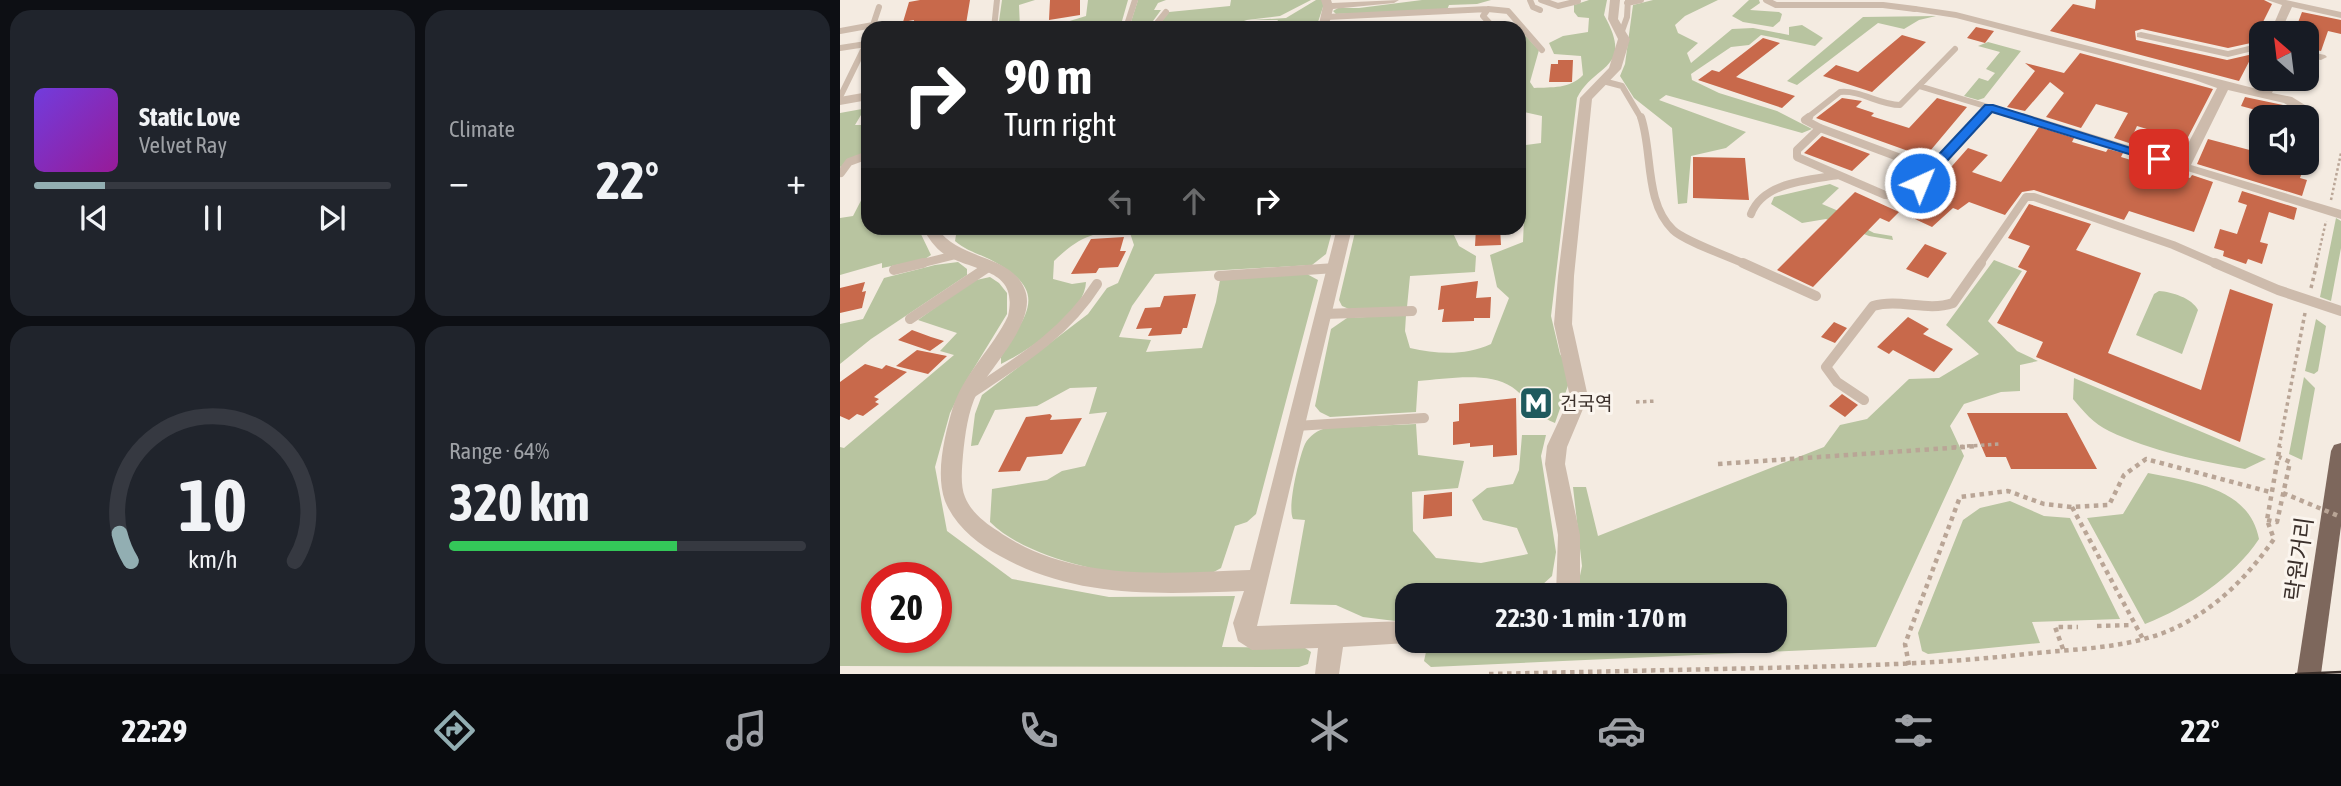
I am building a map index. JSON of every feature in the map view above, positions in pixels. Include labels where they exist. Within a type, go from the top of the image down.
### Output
[{"type":"main road","name":"락원거리","points":[[2309,674],[2341,452]]},
{"type":"street","points":[[1326,13],[1394,0]]},
{"type":"street","points":[[2272,0],[2341,15]]},
{"type":"street","points":[[1568,583],[1569,535],[1555,464],[1557,446],[1579,397],[1576,370],[1563,324],[1566,276],[1586,99],[1615,69],[1619,59],[1624,39],[1622,31],[1613,19],[1623,1]]},
{"type":"street","points":[[2281,21],[2288,4]]},
{"type":"street","points":[[1915,9],[2201,63],[2249,49]]},
{"type":"street","points":[[2141,35],[2201,63],[2224,86],[2288,100],[2296,105]]},
{"type":"street","points":[[2183,167],[2224,86]]},
{"type":"street","points":[[2265,95],[2267,91]]},
{"type":"street","points":[[840,99],[861,97]]},
{"type":"street","points":[[2018,116],[2334,213]]},
{"type":"street","points":[[935,235],[943,247],[955,255],[1001,272],[1017,290],[1019,313],[966,396],[956,430],[953,471],[955,499],[974,528],[1053,570],[1097,580],[1179,583],[1259,580]]},
{"type":"street","points":[[1343,235],[1259,580],[1245,623],[1246,633],[1252,638],[1395,633]]},
{"type":"street","points":[[1327,674],[1332,636]]},
{"type":"lane","points":[[994,21],[997,0]]},
{"type":"lane","points":[[1128,21],[1135,0]]},
{"type":"lane","points":[[1488,21],[1483,16],[1493,0]]},
{"type":"lane","points":[[1530,0],[1534,8],[1540,10]]},
{"type":"lane","points":[[1541,0],[1558,6],[1578,1]]},
{"type":"lane","points":[[1623,1],[1641,0]]},
{"type":"lane","points":[[1766,0],[1776,5],[1883,5],[1915,9]]},
{"type":"lane","points":[[874,21],[879,7]]},
{"type":"lane","points":[[1326,13],[1488,9],[1508,11],[1517,21]]},
{"type":"lane","points":[[1159,21],[1166,12]]},
{"type":"lane","points":[[840,31],[861,28]]},
{"type":"lane","points":[[1526,32],[1542,50]]},
{"type":"lane","points":[[840,48],[861,43]]},
{"type":"lane","points":[[840,99],[861,49]]},
{"type":"lane","points":[[1933,170],[1805,120],[1838,92],[1848,92],[1891,106],[1900,105],[1955,49]]},
{"type":"lane","points":[[1603,81],[1622,86],[1639,114],[1652,181],[1665,220],[1674,232],[1816,296]]},
{"type":"lane","points":[[1919,86],[2018,116]]},
{"type":"lane","points":[[1820,128],[1797,150],[1797,157],[1885,195],[1901,198],[1906,197],[1933,170],[1989,108]]},
{"type":"lane","points":[[841,173],[849,162],[861,158]]},
{"type":"lane","points":[[1751,214],[1752,207],[1760,198],[1774,190],[1839,175]]},
{"type":"lane","points":[[1864,400],[1838,382],[1827,372],[1826,367],[1874,306],[1885,301],[1942,309],[1953,303],[2026,197],[2034,197],[2173,245],[2341,311]]},
{"type":"lane","points":[[894,270],[955,255]]},
{"type":"lane","points":[[910,318],[988,267]]},
{"type":"lane","points":[[1219,276],[1335,268]]},
{"type":"lane","points":[[966,396],[1041,345],[1073,319],[1087,304],[1097,284]]},
{"type":"lane","points":[[1324,314],[1412,311]]},
{"type":"lane","points":[[1296,426],[1423,418]]},
{"type":"path","points":[[1489,674],[1909,665],[1984,660],[2143,639],[2205,611],[2262,558],[2274,539],[2267,520],[2271,492],[2280,457],[2308,300],[2334,213],[2341,153]]},
{"type":"path","points":[[1636,402],[1657,401]]},
{"type":"path","points":[[1718,464],[1999,444]]},
{"type":"path","points":[[2267,520],[2277,522],[2290,462],[2280,457]]},
{"type":"path","points":[[1909,665],[1905,644],[1960,497],[2008,491],[2043,504],[2072,507],[2109,505],[2124,475],[2146,459],[2271,492]]},
{"type":"path","points":[[2283,493],[2341,517]]},
{"type":"path","points":[[2072,507],[2143,639]]},
{"type":"path","points":[[2096,626],[2134,625]]},
{"type":"path","points":[[2064,649],[2054,627],[2078,627]]},
{"type":"green space","points":[[1002,0],[1035,0],[1019,5],[1020,21],[999,21]]},
{"type":"green space","points":[[1088,0],[1128,0],[1122,21],[1070,21],[1086,16]]},
{"type":"green space","points":[[1138,0],[1166,0],[1158,3],[1154,10],[1161,10],[1153,21],[1131,21]]},
{"type":"green space","points":[[1231,0],[1311,0],[1280,16],[1244,21],[1162,21],[1169,12],[1230,6]]},
{"type":"green space","points":[[1316,0],[1322,0],[1324,4],[1318,21],[1251,20],[1286,18]]},
{"type":"green space","points":[[1422,0],[1491,0],[1477,4],[1449,5],[1447,10],[1336,14],[1333,11],[1338,8]]},
{"type":"green space","points":[[1589,0],[1607,0],[1604,15],[1615,46],[1614,56],[1577,98],[1551,316],[1560,354],[1572,374],[1555,423],[1542,416],[1512,387],[1491,379],[1479,378],[1418,381],[1416,412],[1330,417],[1320,412],[1315,406],[1331,329],[1347,318],[1406,315],[1405,331],[1410,348],[1420,350],[1461,352],[1491,344],[1509,298],[1497,287],[1490,255],[1523,242],[1523,235],[1526,235],[1526,145],[1541,143],[1542,116],[1526,113],[1526,36],[1539,50],[1530,82],[1534,88],[1560,86],[1578,80],[1583,75],[1581,56],[1554,54],[1549,43],[1563,36],[1588,32],[1589,18],[1578,17],[1574,12],[1574,5]]},
{"type":"green space","points":[[1653,0],[1718,0],[1685,16],[1675,25],[1678,33],[1698,43],[1687,53],[1691,63],[1732,29],[1753,28],[1789,35],[1789,27],[1802,25],[1823,38],[1815,46],[1761,35],[1749,45],[1731,47],[1691,74],[1692,80],[1719,93],[1777,111],[1812,129],[1802,133],[1666,95],[1659,100],[1746,132],[1726,148],[1691,156],[1687,203],[1678,204],[1672,128],[1634,98],[1620,76],[1625,64],[1633,5]]},
{"type":"green space","points":[[1749,0],[1759,0],[1760,3],[1750,10],[1779,12],[1782,14],[1780,21],[1773,27],[1743,22],[1732,16]]},
{"type":"green space","points":[[1936,16],[1919,20],[1904,29],[1878,23],[1797,85],[1787,81],[1863,17]]},
{"type":"green space","points":[[1988,42],[2021,51],[1984,98],[1978,100],[1964,96],[1979,78],[1988,81],[1995,73],[1986,69],[2000,52],[1978,46]]},
{"type":"green space","points":[[861,109],[855,125],[861,125],[861,156],[840,167],[840,113]]},
{"type":"green space","points":[[1830,184],[1839,188],[1822,204],[1855,218],[1853,222],[1874,233],[1892,236],[1893,240],[1869,236],[1826,219],[1802,223],[1771,204],[1774,197]]},
{"type":"green space","points":[[861,201],[861,235],[921,235],[931,255],[925,259],[882,268],[882,263],[840,275],[840,218],[853,216]]},
{"type":"green space","points":[[2336,218],[2341,221],[2341,248],[2331,301],[2320,297]]},
{"type":"green space","points":[[956,235],[1093,235],[1079,241],[1054,261],[1053,279],[1072,284],[1086,282],[1083,294],[1066,319],[1026,350],[1001,364],[1001,357],[1025,315],[1027,293],[1011,272],[955,241]]},
{"type":"green space","points":[[1131,235],[1331,235],[1326,254],[1312,265],[1155,274],[1132,306],[1119,337],[1151,340],[1146,352],[1202,348],[1220,280],[1305,273],[1318,280],[1256,514],[1247,522],[1235,526],[1221,568],[1212,573],[1163,578],[1107,572],[1042,553],[1005,534],[990,522],[992,489],[1047,480],[1062,471],[1085,466],[1107,412],[1089,414],[1097,387],[1070,388],[1037,406],[995,410],[978,445],[971,446],[975,414],[982,395],[1088,314],[1107,288],[1118,283],[1134,245]]},
{"type":"green space","points":[[1354,235],[1454,235],[1459,246],[1476,256],[1475,272],[1410,276],[1407,307],[1349,309],[1342,306],[1339,300]]},
{"type":"green space","points":[[1994,260],[2022,271],[1988,321],[2017,351],[2038,361],[2020,365],[2020,391],[2001,392],[1964,404],[1950,426],[1964,456],[1876,647],[1787,651],[1787,583],[1578,583],[1582,566],[1573,487],[1586,487],[1598,536],[1824,447],[1840,425],[1867,419],[1909,379],[1939,378],[1979,354],[1946,325]]},
{"type":"green space","points":[[958,262],[967,269],[967,275],[871,339],[840,364],[840,324],[863,319],[884,278]]},
{"type":"green space","points":[[990,277],[1007,293],[1007,314],[966,381],[950,413],[935,467],[947,531],[1012,579],[1109,597],[1235,596],[1222,647],[1305,648],[1311,652],[1308,664],[1299,667],[840,666],[840,447],[844,448],[954,355],[940,351],[957,333],[918,320],[972,281]]},
{"type":"green space","points":[[2159,291],[2181,296],[2198,310],[2182,354],[2136,335],[2154,294]]},
{"type":"green space","points":[[2316,319],[2326,326],[2318,371],[2314,374],[2305,371]]},
{"type":"green space","points":[[2304,377],[2315,388],[2302,460],[2289,454]]},
{"type":"green space","points":[[2074,378],[2266,459],[2245,469],[2176,454],[2125,438],[2098,425],[2077,404],[2073,399]]},
{"type":"green space","points":[[1416,424],[1418,455],[1464,461],[1458,488],[1412,492],[1413,531],[1436,558],[1481,563],[1528,554],[1517,528],[1483,520],[1472,500],[1487,488],[1513,484],[1519,470],[1522,435],[1546,435],[1541,456],[1556,552],[1552,576],[1544,583],[1395,583],[1395,621],[1363,617],[1336,605],[1290,604],[1305,520],[1293,519],[1293,494],[1307,441],[1326,428]]},
{"type":"green space","points":[[2148,473],[2199,484],[2231,498],[2253,522],[2259,539],[2223,579],[2193,600],[2145,624],[2087,518],[2123,514]]},
{"type":"green space","points":[[2010,501],[2044,516],[2070,518],[2120,619],[2032,622],[2040,643],[1928,654],[1922,651],[1918,633],[1963,520],[1980,508]]},
{"type":"green space","points":[[1426,653],[1742,653],[1431,667],[1424,661]]},
{"type":"building","points":[[970,0],[966,21],[903,21],[909,2]]},
{"type":"building","points":[[1050,0],[1080,0],[1080,15],[1049,20]]},
{"type":"building","points":[[2096,0],[2264,0],[2272,4],[2264,21],[2249,21],[2249,43],[2228,48],[2142,29],[2135,31],[2136,40],[2227,60],[2249,55],[2249,62],[2239,81],[2050,31],[2073,4],[2095,9]]},
{"type":"building","points":[[2302,12],[2341,20],[2341,34],[2328,31],[2319,51],[2319,21],[2299,21]]},
{"type":"building","points":[[1976,27],[1994,31],[1985,43],[1967,38]]},
{"type":"building","points":[[1902,35],[1926,42],[1872,92],[1823,76],[1836,65],[1858,72]]},
{"type":"building","points":[[1763,38],[1780,43],[1736,77],[1795,96],[1782,108],[1698,80],[1712,70],[1719,72]]},
{"type":"building","points":[[2080,53],[2213,89],[2186,141],[2137,126],[2129,143],[2114,138],[2128,113],[2096,104],[2081,128],[2046,117],[2064,93],[2050,82],[2025,111],[2007,107],[2035,71],[2025,63],[2064,73]]},
{"type":"building","points":[[1558,60],[1573,60],[1572,82],[1549,82],[1551,64],[1558,64]]},
{"type":"building","points":[[2245,97],[2283,105],[2249,105],[2249,108],[2241,106]]},
{"type":"building","points":[[1842,98],[1862,101],[1856,107],[1874,113],[1871,116],[1909,128],[1937,98],[1967,107],[1925,157],[1816,118]]},
{"type":"building","points":[[2039,127],[2074,138],[2072,142],[2106,152],[2108,149],[2123,153],[2121,157],[2190,178],[2192,175],[2213,182],[2194,232],[2129,211],[2124,220],[2034,190],[2022,192],[2005,215],[1969,202],[1958,210],[1953,208],[1932,227],[1902,213],[1918,199],[1921,201],[1968,148],[1988,155],[1972,172],[2001,182]]},
{"type":"building","points":[[1822,136],[1870,154],[1852,171],[1804,153]]},
{"type":"building","points":[[2208,139],[2249,150],[2249,175],[2301,175],[2300,178],[2307,180],[2302,196],[2197,164]]},
{"type":"building","points":[[1693,157],[1745,158],[1749,200],[1693,198]]},
{"type":"building","points":[[2242,191],[2297,208],[2294,220],[2269,212],[2260,242],[2268,244],[2262,264],[2248,259],[2246,264],[2223,256],[2224,251],[2214,248],[2220,229],[2237,234],[2247,205],[2238,202]]},
{"type":"building","points":[[1855,192],[1899,212],[1889,222],[1880,218],[1813,287],[1777,270]]},
{"type":"building","points":[[2029,204],[2091,224],[2076,250],[2141,273],[2108,353],[2201,390],[2230,289],[2273,304],[2240,442],[2036,357],[2043,342],[1997,323],[2027,271],[2018,267],[2030,246],[2008,238]]},
{"type":"building","points":[[1476,235],[1500,235],[1501,245],[1475,246]]},
{"type":"building","points":[[1124,237],[1120,251],[1126,251],[1118,267],[1099,268],[1096,273],[1071,274],[1091,239]]},
{"type":"building","points":[[1925,244],[1947,253],[1928,278],[1906,269]]},
{"type":"building","points":[[1478,281],[1476,298],[1491,297],[1490,318],[1442,322],[1444,309],[1438,310],[1441,286]]},
{"type":"building","points":[[865,282],[862,308],[840,313],[840,288]]},
{"type":"building","points":[[1196,294],[1187,328],[1183,328],[1181,334],[1148,336],[1152,328],[1136,329],[1145,308],[1160,307],[1164,296]]},
{"type":"building","points":[[1908,317],[1929,329],[1923,334],[1953,349],[1934,372],[1893,350],[1889,354],[1877,347]]},
{"type":"building","points":[[1834,322],[1847,328],[1835,343],[1821,337]]},
{"type":"building","points":[[912,330],[944,341],[930,351],[898,340]]},
{"type":"building","points":[[917,350],[947,356],[928,374],[896,366]]},
{"type":"building","points":[[865,364],[882,369],[886,365],[907,372],[874,397],[879,399],[875,402],[879,404],[863,416],[857,414],[849,420],[840,416],[840,382]]},
{"type":"building","points":[[1842,394],[1858,405],[1845,417],[1829,406]]},
{"type":"building","points":[[1516,398],[1517,455],[1493,457],[1493,445],[1453,445],[1453,422],[1459,421],[1459,404]]},
{"type":"building","points":[[1967,413],[2067,413],[2097,469],[2011,469],[2006,457],[1986,457]]},
{"type":"building","points":[[1050,414],[1050,420],[1082,418],[1062,454],[1027,457],[1020,471],[998,472],[1026,417]]},
{"type":"building","points":[[1452,492],[1452,516],[1423,519],[1424,495]]},
{"type":"tram line","points":[[2296,674],[2341,672]]},
{"type":"place","name":"건국역","points":[[1536,403]]},
{"type":"route","points":[[1920,183],[1989,108],[2159,159]]}]
